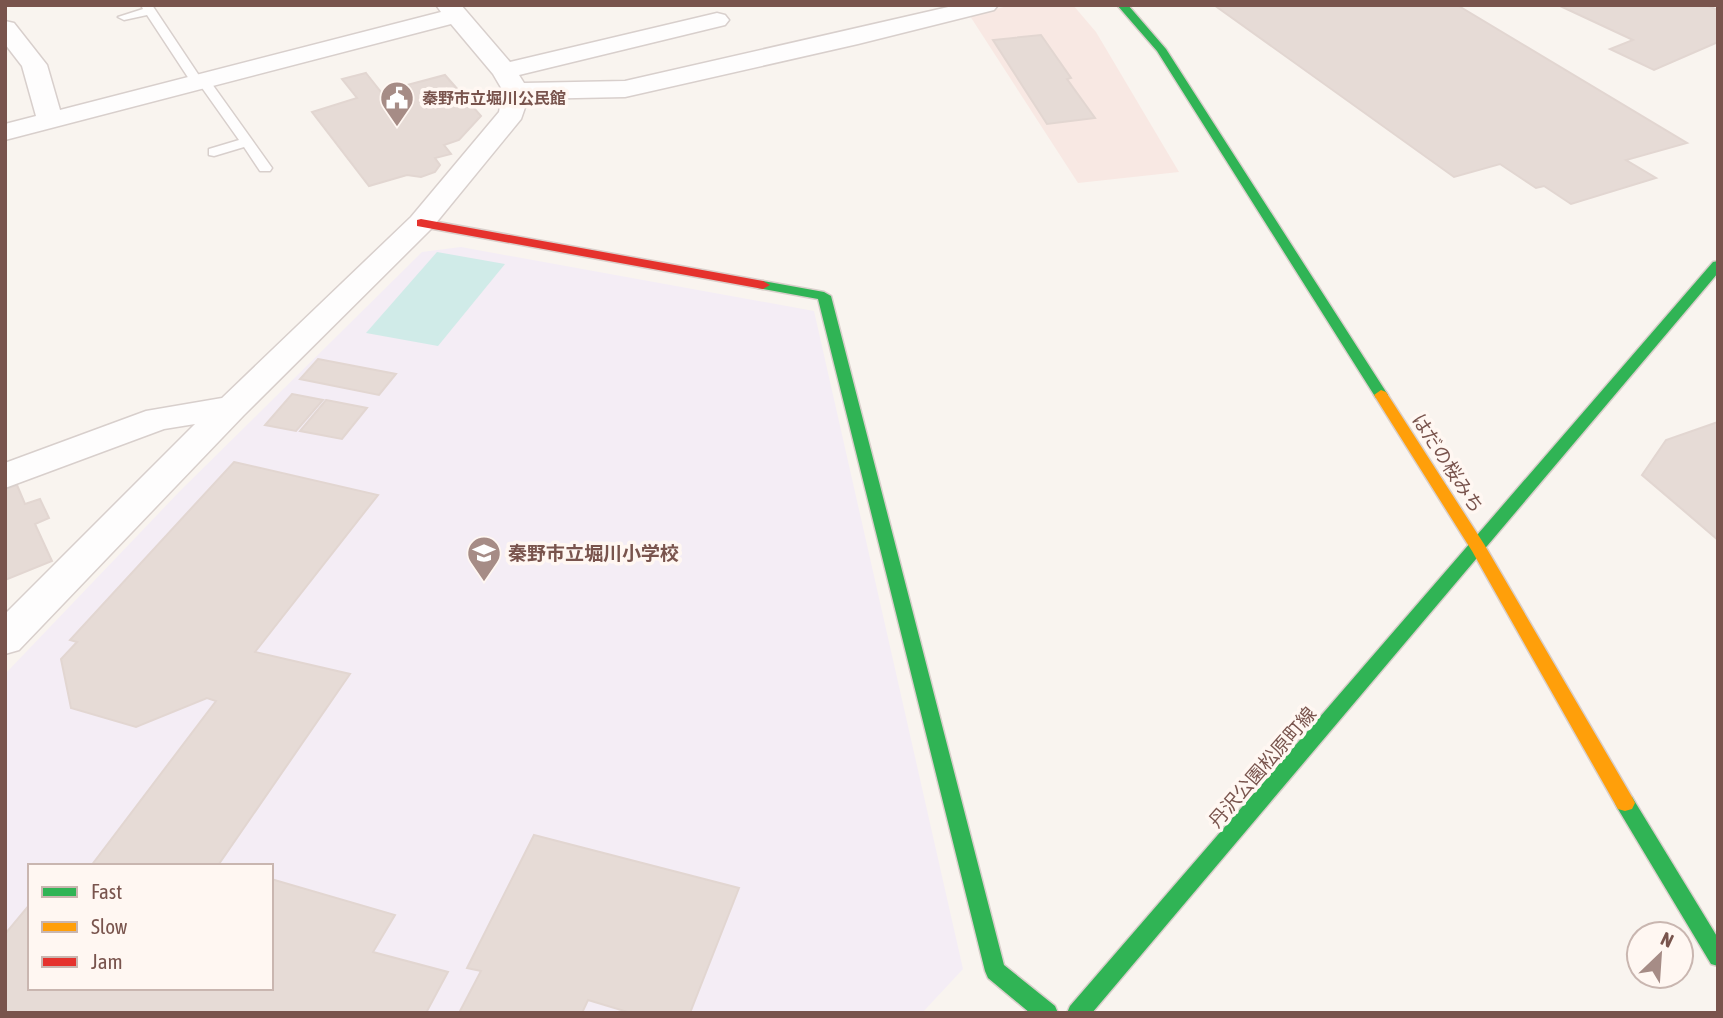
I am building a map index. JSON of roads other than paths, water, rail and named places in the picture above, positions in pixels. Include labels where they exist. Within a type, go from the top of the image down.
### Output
[{"type":"street","points":[[510,81],[708,22],[680,5]]},
{"type":"street","name":"はだの桜みち","points":[[1122,5],[1161,49],[1478,548],[1596,756],[1718,957]]},
{"type":"street","points":[[510,81],[625,89],[973,7]]},
{"type":"street","points":[[5,132],[453,10],[510,81],[512,113],[421,223],[232,407],[5,639]]},
{"type":"street","points":[[5,28],[34,65],[51,120]]},
{"type":"street","points":[[421,223],[824,296],[995,971],[1047,1013]]},
{"type":"street","name":"丹沢公園松原町線","points":[[1078,1013],[1718,265]]},
{"type":"street","points":[[5,477],[158,419],[232,407]]},
{"type":"lane","points":[[124,17],[148,8],[265,168]]},
{"type":"lane","points":[[214,152],[246,142]]},
{"type":"water","points":[[437,252],[505,264],[438,346],[366,333]]},
{"type":"place","name":"秦野市立堀川公民館","points":[[397,128]]},
{"type":"place","name":"秦野市立堀川小学校","points":[[484,583]]}]
